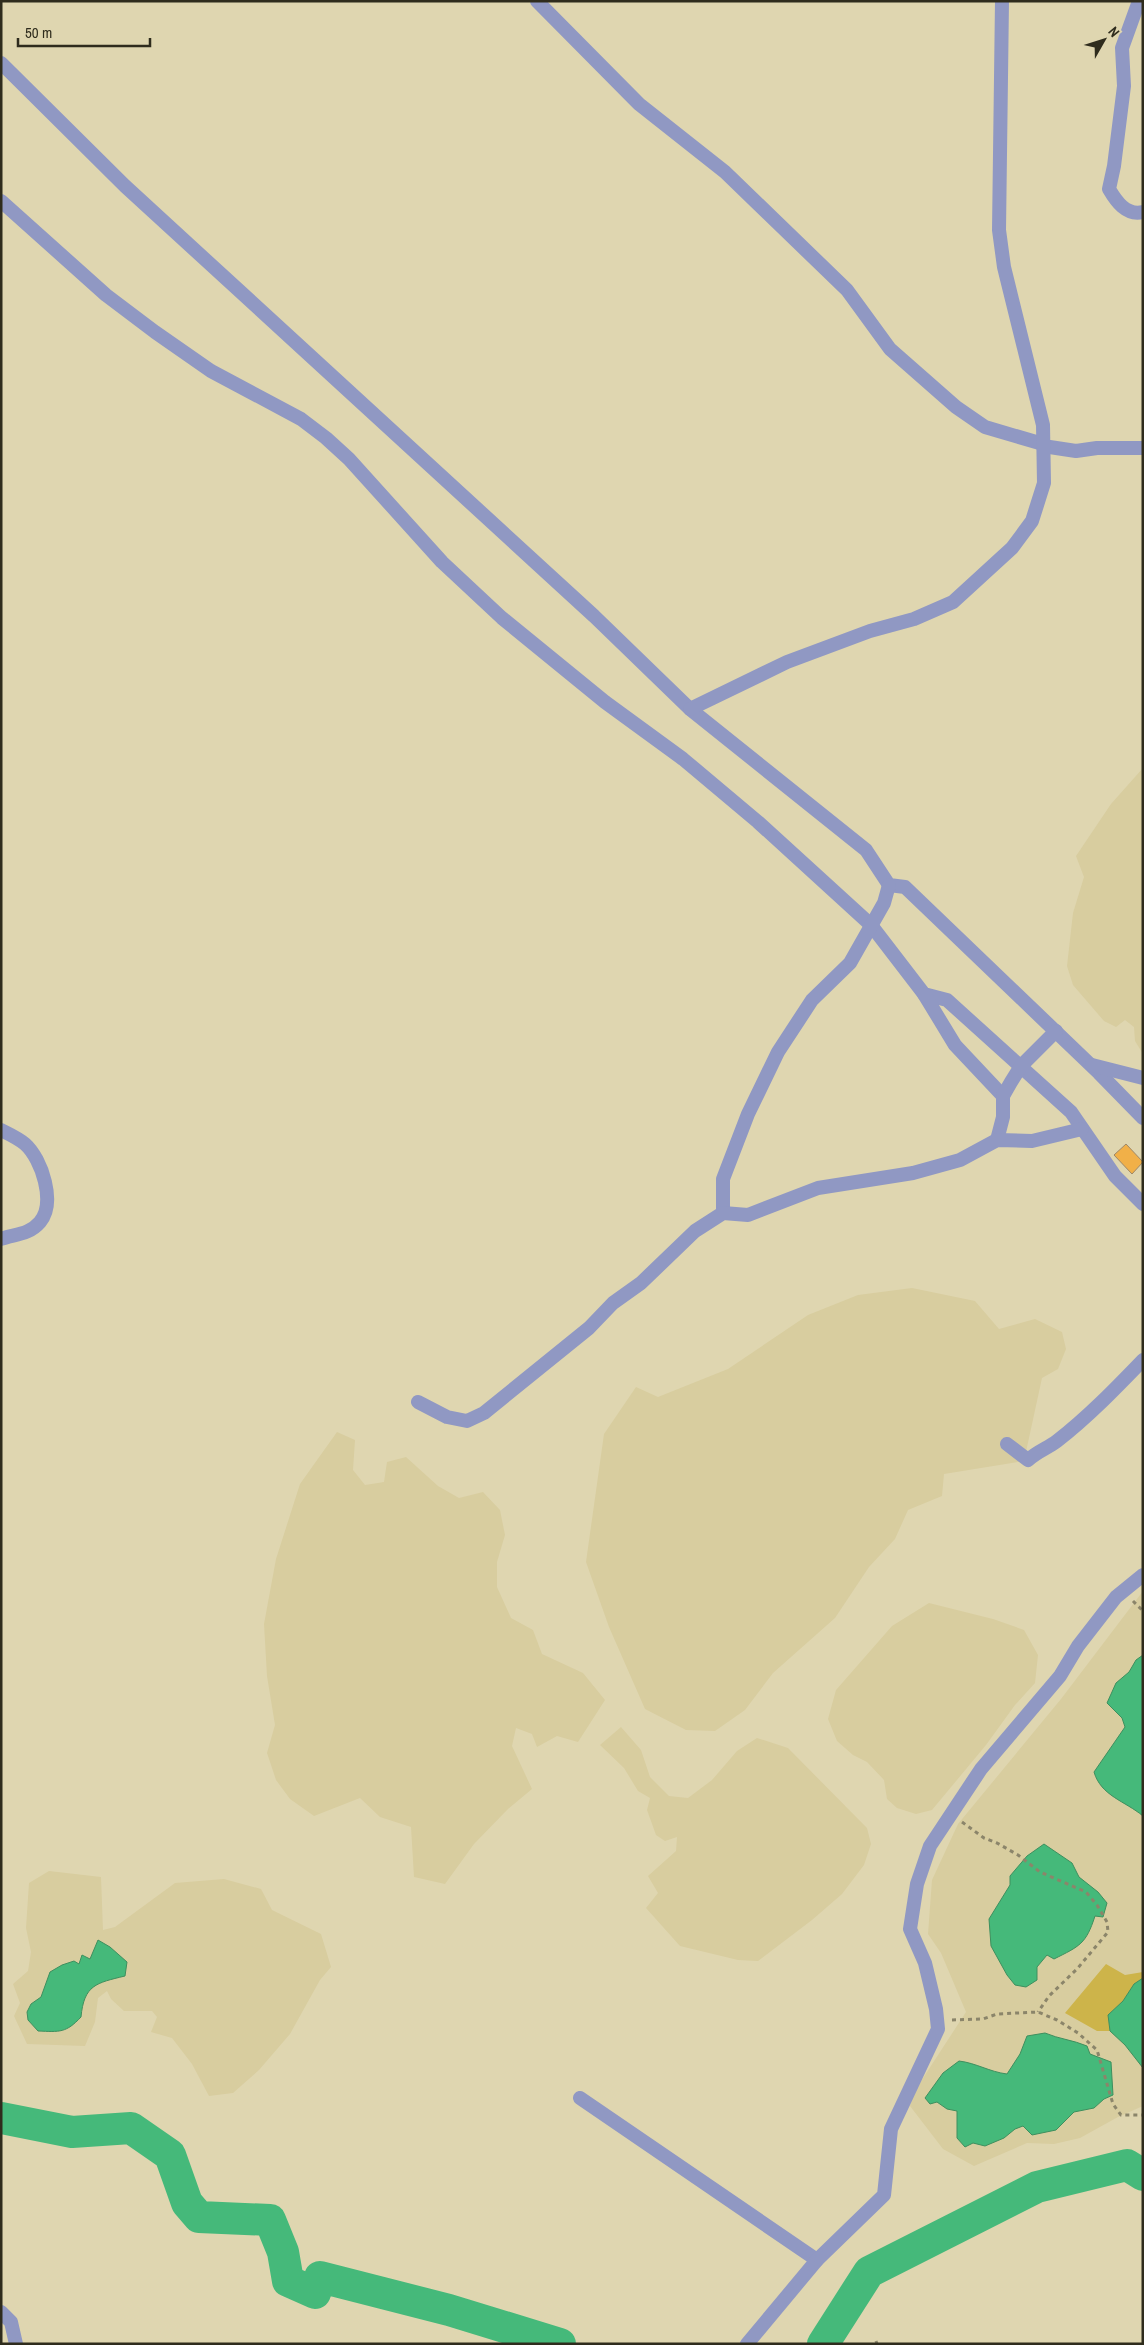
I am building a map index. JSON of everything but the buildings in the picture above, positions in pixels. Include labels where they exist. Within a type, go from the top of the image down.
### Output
[{"type":"street","points":[[537,1],[639,104],[726,172],[847,290],[890,349],[956,408],[985,427],[1043,445],[1076,451],[1098,448],[1143,448]]},
{"type":"street","points":[[690,709],[787,662],[870,631],[914,619],[953,602],[1012,548],[1032,521],[1044,482],[1043,425],[1004,268],[999,230],[1002,1]]},
{"type":"street","points":[[1139,1],[1122,48],[1124,86],[1114,166],[1109,189],[1119,206],[1139,213],[1143,212]]},
{"type":"street","points":[[1,63],[125,186],[594,616],[690,709],[866,850],[889,885],[884,903],[850,963],[812,1000],[778,1052],[748,1114],[723,1179],[723,1213]]},
{"type":"street","points":[[1,201],[106,295],[155,332],[211,371],[301,419],[326,438],[349,459],[442,562],[502,618],[605,702],[683,759],[758,822],[871,925],[924,994],[955,1045],[1003,1096]]},
{"type":"street","points":[[889,885],[905,887],[1056,1031],[1143,1118]]},
{"type":"street","points":[[924,994],[947,1000],[1071,1112],[1114,1176],[1143,1204]]},
{"type":"street","points":[[997,1140],[1003,1117],[1003,1096],[1021,1066],[1056,1031]]},
{"type":"street","points":[[1091,1065],[1143,1078]]},
{"type":"street","points":[[418,1402],[447,1416],[467,1421],[484,1413],[589,1328],[613,1303],[656,1270],[695,1231],[723,1213],[748,1215],[818,1188],[913,1173],[960,1160],[997,1140],[1032,1141],[1082,1129]]},
{"type":"street","points":[[1,1130],[26,1145],[46,1178],[46,1208],[40,1222],[21,1235],[1,1239]]},
{"type":"street","points":[[1008,1444],[1028,1460],[1039,1450],[1056,1442],[1119,1385],[1143,1360]]},
{"type":"street","points":[[747,2344],[817,2260],[884,2195],[891,2129],[938,2029],[936,2009],[924,1963],[910,1929],[917,1884],[930,1846],[981,1769],[1060,1676],[1078,1646],[1116,1597],[1143,1575]]},
{"type":"street","points":[[580,2098],[817,2260]]},
{"type":"street","points":[[1,2312],[11,2322],[16,2344]]},
{"type":"path","points":[[951,1812],[984,1838],[1018,1855],[1040,1872],[1086,1892],[1097,1905],[1107,1922],[1108,1932],[1077,1969],[1049,1996],[1038,2012]]},
{"type":"path","points":[[938,2029],[954,2019],[983,2019],[997,2014],[1038,2012],[1078,2033],[1097,2050],[1113,2104],[1121,2114],[1143,2115]]},
{"type":"shaded area","points":[[1143,768],[1143,1054],[1135,1041],[1134,1027],[1125,1020],[1116,1027],[1104,1021],[1073,985],[1067,966],[1073,913],[1084,877],[1076,856],[1111,804]]},
{"type":"shaded area","points":[[912,1288],[975,1301],[999,1329],[1035,1319],[1062,1332],[1066,1349],[1058,1369],[1042,1378],[1024,1461],[944,1474],[942,1496],[908,1510],[895,1539],[869,1567],[835,1618],[773,1673],[745,1710],[715,1731],[686,1730],[645,1709],[609,1627],[586,1562],[604,1434],[636,1387],[658,1397],[728,1369],[808,1315],[858,1295]]},
{"type":"shaded area","points":[[337,1432],[355,1440],[353,1470],[365,1485],[384,1482],[387,1462],[406,1457],[438,1486],[459,1498],[483,1492],[500,1510],[505,1535],[497,1562],[497,1587],[511,1618],[533,1630],[542,1654],[583,1673],[605,1700],[578,1742],[557,1736],[537,1747],[532,1734],[516,1728],[512,1746],[532,1789],[508,1809],[474,1844],[445,1884],[414,1877],[411,1827],[380,1817],[360,1798],[314,1816],[290,1799],[276,1780],[267,1753],[275,1725],[267,1676],[264,1624],[276,1559],[300,1484]]},
{"type":"shaded area","points":[[1143,1591],[1143,2106],[1118,2117],[1080,2138],[1054,2144],[1027,2143],[974,2166],[943,2149],[910,2106],[914,2092],[966,2012],[941,1953],[928,1934],[932,1880],[958,1824],[1061,1699]]},
{"type":"shaded area","points":[[929,1603],[993,1619],[1024,1630],[1038,1655],[1035,1683],[1015,1705],[986,1745],[932,1810],[916,1814],[897,1808],[887,1799],[884,1780],[867,1762],[853,1755],[837,1741],[828,1719],[836,1690],[892,1626]]},
{"type":"shaded area","points":[[1143,1655],[1143,1816],[1108,1793],[1097,1780],[1094,1772],[1125,1727],[1122,1718],[1107,1703],[1116,1683],[1129,1672],[1136,1660]]},
{"type":"shaded area","points":[[621,1727],[641,1750],[650,1777],[669,1796],[688,1798],[712,1780],[737,1751],[757,1738],[788,1748],[867,1828],[871,1844],[864,1865],[842,1894],[812,1920],[758,1961],[738,1960],[680,1946],[646,1908],[658,1893],[648,1876],[676,1851],[677,1837],[665,1841],[656,1835],[647,1810],[650,1798],[638,1791],[624,1768],[600,1745]]},
{"type":"shaded area","points":[[1044,1844],[1072,1863],[1079,1877],[1098,1892],[1107,1903],[1103,1917],[1095,1916],[1088,1933],[1081,1943],[1054,1959],[1047,1955],[1037,1967],[1037,1980],[1026,1987],[1015,1985],[1007,1975],[991,1946],[989,1919],[1010,1885],[1010,1876],[1027,1856]]},
{"type":"shaded area","points":[[49,1871],[101,1877],[103,1930],[115,1927],[175,1883],[224,1879],[261,1889],[272,1910],[321,1934],[331,1967],[320,1980],[290,2034],[259,2070],[233,2093],[209,2096],[192,2064],[172,2038],[151,2032],[157,2017],[152,2011],[124,2011],[111,1999],[107,1991],[98,1998],[95,2022],[85,2046],[27,2044],[14,2016],[20,2003],[13,1984],[28,1971],[31,1952],[26,1928],[29,1883]]},
{"type":"shaded area","points":[[98,1940],[110,1947],[127,1962],[125,1976],[93,1987],[85,1998],[81,2017],[67,2029],[38,2031],[28,2020],[27,2012],[31,2004],[41,1997],[50,1972],[74,1961],[79,1964],[82,1955],[90,1959]]},
{"type":"shaded area","points":[[1106,1964],[1125,1975],[1143,1972],[1143,1978],[1134,1984],[1123,2001],[1108,2015],[1110,2031],[1097,2031],[1065,2013]]},
{"type":"shaded area","points":[[1143,1978],[1143,2068],[1125,2045],[1110,2031],[1108,2015],[1123,2001],[1134,1984]]},
{"type":"shaded area","points":[[1045,2033],[1087,2046],[1090,2054],[1111,2062],[1113,2095],[1104,2099],[1094,2108],[1074,2112],[1056,2130],[1032,2135],[1023,2126],[1015,2129],[1004,2138],[985,2146],[973,2143],[965,2147],[957,2138],[957,2111],[947,2109],[937,2102],[930,2104],[925,2098],[943,2073],[959,2061],[1007,2074],[1020,2054],[1027,2036]]},
{"type":"waterway","points":[[1,2118],[72,2132],[131,2128],[170,2155],[187,2203],[199,2217],[270,2220],[283,2252],[288,2281],[315,2293],[320,2277],[449,2310],[560,2344]]},
{"type":"waterway","points":[[823,2344],[869,2272],[1037,2187],[1127,2165],[1143,2175]]}]
